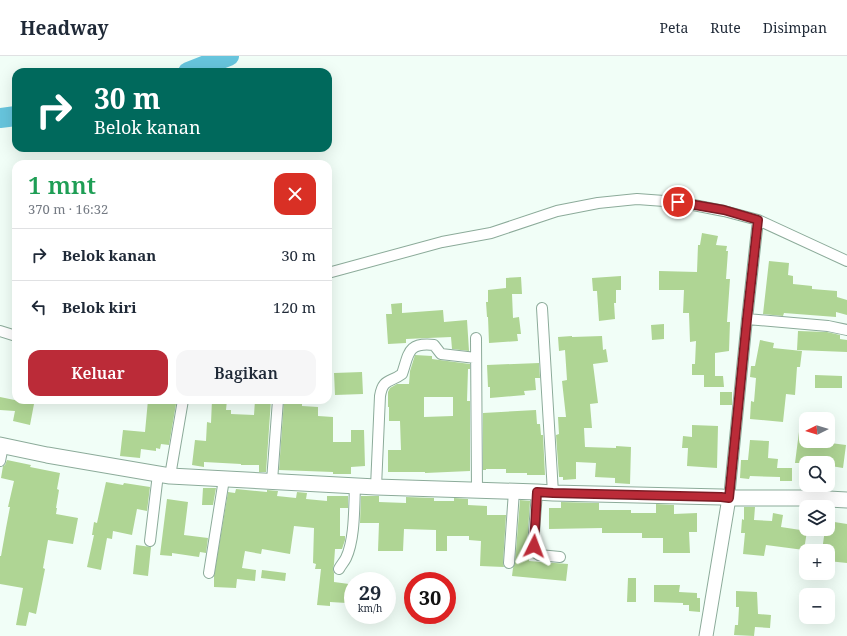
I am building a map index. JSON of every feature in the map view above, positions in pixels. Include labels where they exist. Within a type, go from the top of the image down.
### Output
[{"type":"main road","points":[[2,445],[47,455],[164,475],[224,479],[477,491],[847,500]]},
{"type":"street","points":[[332,272],[442,242],[491,233],[557,211],[598,203],[637,199],[678,202],[724,210],[758,220],[847,260]]},
{"type":"street","points":[[706,636],[729,498],[758,220]]},
{"type":"street","points":[[542,308],[553,493]]},
{"type":"street","points":[[747,319],[828,326],[847,330]]},
{"type":"street","points":[[0,331],[12,335]]},
{"type":"street","points":[[476,338],[477,491]]},
{"type":"street","points":[[376,487],[380,396],[382,388],[385,383],[402,374],[411,349],[419,345],[434,345],[441,354],[476,358]]},
{"type":"street","points":[[150,541],[164,475],[182,404]]},
{"type":"street","points":[[272,481],[278,404]]},
{"type":"street","points":[[0,461],[2,445]]},
{"type":"street","points":[[209,574],[224,479]]},
{"type":"street","points":[[338,568],[346,559],[350,546],[353,528],[355,486]]},
{"type":"street","points":[[509,563],[514,491]]},
{"type":"street","points":[[537,492],[534,546],[536,553],[539,555],[560,557]]},
{"type":"building","points":[[702,233],[718,236],[716,245],[727,246],[726,251],[728,251],[726,279],[730,279],[727,322],[730,322],[729,351],[715,353],[715,376],[723,376],[724,387],[704,387],[704,375],[692,375],[692,364],[695,364],[696,341],[690,342],[689,313],[683,313],[684,290],[659,290],[659,271],[697,272],[698,245],[700,245]]},
{"type":"building","points":[[769,261],[789,263],[788,275],[793,276],[793,284],[812,286],[812,289],[837,291],[837,297],[847,300],[847,315],[836,312],[836,317],[784,313],[783,316],[763,314]]},
{"type":"building","points":[[621,276],[621,290],[616,290],[616,303],[614,303],[615,319],[599,321],[597,291],[593,291],[592,278]]},
{"type":"building","points":[[521,277],[522,294],[512,294],[513,318],[519,317],[521,334],[517,334],[518,341],[489,343],[486,302],[488,302],[488,290],[506,288],[506,278]]},
{"type":"building","points":[[402,303],[402,313],[443,310],[444,322],[467,320],[469,351],[452,349],[451,337],[406,339],[406,343],[388,344],[386,314],[392,314],[391,304]]},
{"type":"building","points":[[664,324],[664,339],[652,340],[651,325]]},
{"type":"building","points":[[798,331],[827,332],[840,335],[840,339],[847,340],[847,352],[797,350]]},
{"type":"building","points":[[602,336],[603,350],[606,349],[608,362],[593,364],[598,403],[590,404],[592,428],[584,428],[585,447],[631,447],[630,484],[615,483],[615,478],[595,477],[596,463],[576,462],[576,479],[563,480],[563,477],[559,477],[556,435],[559,434],[558,417],[566,417],[562,381],[567,380],[565,350],[559,351],[558,337]]},
{"type":"building","points":[[760,340],[774,343],[773,348],[802,351],[800,367],[797,367],[795,395],[786,394],[783,422],[750,419],[751,401],[754,402],[756,378],[750,377],[751,366],[755,366]]},
{"type":"building","points":[[415,355],[432,356],[432,359],[470,364],[470,369],[468,369],[467,401],[470,401],[470,471],[425,473],[388,472],[388,450],[401,450],[400,421],[389,421],[388,392],[390,388],[397,384],[409,384],[410,371]],"holes":[[[424,397],[453,397],[453,416],[424,417]]]},
{"type":"building","points":[[539,363],[540,378],[535,378],[536,390],[524,391],[525,395],[490,398],[487,365]]},
{"type":"building","points":[[362,372],[363,394],[335,395],[334,373]]},
{"type":"building","points":[[815,375],[842,376],[842,388],[815,388]]},
{"type":"building","points":[[720,392],[732,392],[732,405],[720,405]]},
{"type":"building","points":[[0,397],[12,399],[12,404],[34,404],[30,425],[13,421],[15,411],[0,410]]},
{"type":"building","points":[[148,404],[176,404],[169,445],[161,444],[160,449],[156,448],[156,451],[141,449],[140,458],[120,456],[123,430],[145,432]]},
{"type":"building","points":[[212,404],[227,404],[226,410],[231,410],[231,414],[254,415],[255,404],[271,404],[266,472],[259,472],[259,465],[204,462],[204,467],[192,465],[195,440],[206,441],[207,422],[211,423]]},
{"type":"building","points":[[284,404],[302,404],[302,406],[318,407],[318,416],[333,417],[333,442],[351,442],[351,430],[364,430],[365,466],[351,467],[351,474],[279,470]]},
{"type":"building","points":[[536,410],[537,424],[540,424],[541,435],[543,435],[545,475],[506,473],[506,469],[483,470],[483,413]]},
{"type":"building","points":[[692,425],[718,426],[717,468],[687,466],[688,448],[682,448],[683,436],[692,437]]},
{"type":"building","points":[[799,432],[799,448],[835,448],[835,444],[846,445],[843,468],[835,467],[835,456],[799,456],[799,463],[795,463]]},
{"type":"building","points":[[750,440],[769,441],[768,458],[778,459],[777,468],[792,468],[792,481],[780,481],[780,477],[750,476],[749,479],[740,478],[741,460],[748,460]]},
{"type":"building","points":[[7,460],[31,465],[30,467],[60,473],[57,489],[59,490],[56,514],[78,518],[73,544],[48,540],[43,568],[45,569],[36,614],[29,612],[26,626],[16,625],[23,588],[0,584],[0,556],[14,481],[1,478],[3,466]]},
{"type":"building","points":[[106,482],[150,487],[147,511],[137,509],[132,535],[113,531],[112,539],[107,538],[101,570],[87,567],[94,535],[92,535],[94,522],[97,523]]},
{"type":"building","points":[[203,488],[216,488],[213,505],[202,505]]},
{"type":"building","points":[[236,489],[267,492],[267,490],[278,491],[277,496],[296,498],[297,492],[307,493],[306,499],[327,501],[327,496],[348,496],[348,508],[340,508],[340,536],[345,536],[345,540],[342,549],[335,549],[333,569],[334,582],[344,583],[344,603],[330,602],[330,606],[317,605],[321,569],[315,569],[316,564],[313,563],[314,528],[294,526],[290,554],[262,549],[261,554],[245,551],[242,568],[256,570],[255,581],[237,579],[236,588],[214,587],[214,576],[228,492],[235,493]]},
{"type":"building","points":[[361,496],[379,496],[379,502],[406,503],[406,497],[434,498],[434,501],[454,501],[454,498],[468,499],[468,505],[487,506],[487,515],[506,515],[504,567],[480,566],[481,541],[469,540],[469,536],[447,536],[447,551],[436,551],[436,530],[404,529],[403,551],[378,551],[379,523],[360,523]]},
{"type":"building","points":[[167,499],[188,502],[184,535],[208,538],[206,553],[200,552],[199,557],[172,553],[172,556],[160,555]]},
{"type":"building","points":[[520,500],[530,501],[527,546],[529,561],[568,564],[566,581],[512,576],[515,563]]},
{"type":"building","points":[[561,502],[599,503],[599,510],[631,510],[631,513],[656,513],[656,504],[674,505],[674,514],[697,513],[697,532],[689,532],[690,553],[663,553],[663,538],[642,538],[642,533],[602,533],[602,528],[549,529],[549,508],[561,508]]},
{"type":"building","points":[[744,507],[755,507],[754,520],[772,521],[773,513],[783,515],[781,527],[799,530],[799,536],[806,536],[805,544],[799,544],[799,549],[766,545],[764,556],[743,554],[745,533],[741,533],[742,519],[744,520]]},
{"type":"building","points":[[835,522],[847,524],[847,563],[835,562],[835,544],[823,544],[824,536],[835,536]]},
{"type":"building","points":[[136,545],[151,547],[148,576],[133,574]]},
{"type":"building","points":[[262,570],[286,573],[285,581],[261,578]]},
{"type":"building","points":[[628,578],[636,578],[636,602],[627,602]]},
{"type":"building","points":[[654,585],[680,585],[679,592],[697,593],[697,598],[700,598],[700,612],[689,611],[689,605],[683,605],[683,603],[654,602]]},
{"type":"building","points":[[736,591],[757,592],[758,614],[771,615],[770,628],[755,627],[754,636],[734,635],[735,625],[738,625],[739,607],[736,607]]},
{"type":"waterway","points":[[198,68],[229,56]]},
{"type":"waterway","points":[[0,118],[12,116]]},
{"type":"route","points":[[534,546],[537,492],[729,498],[758,220],[724,210],[678,202]]}]
